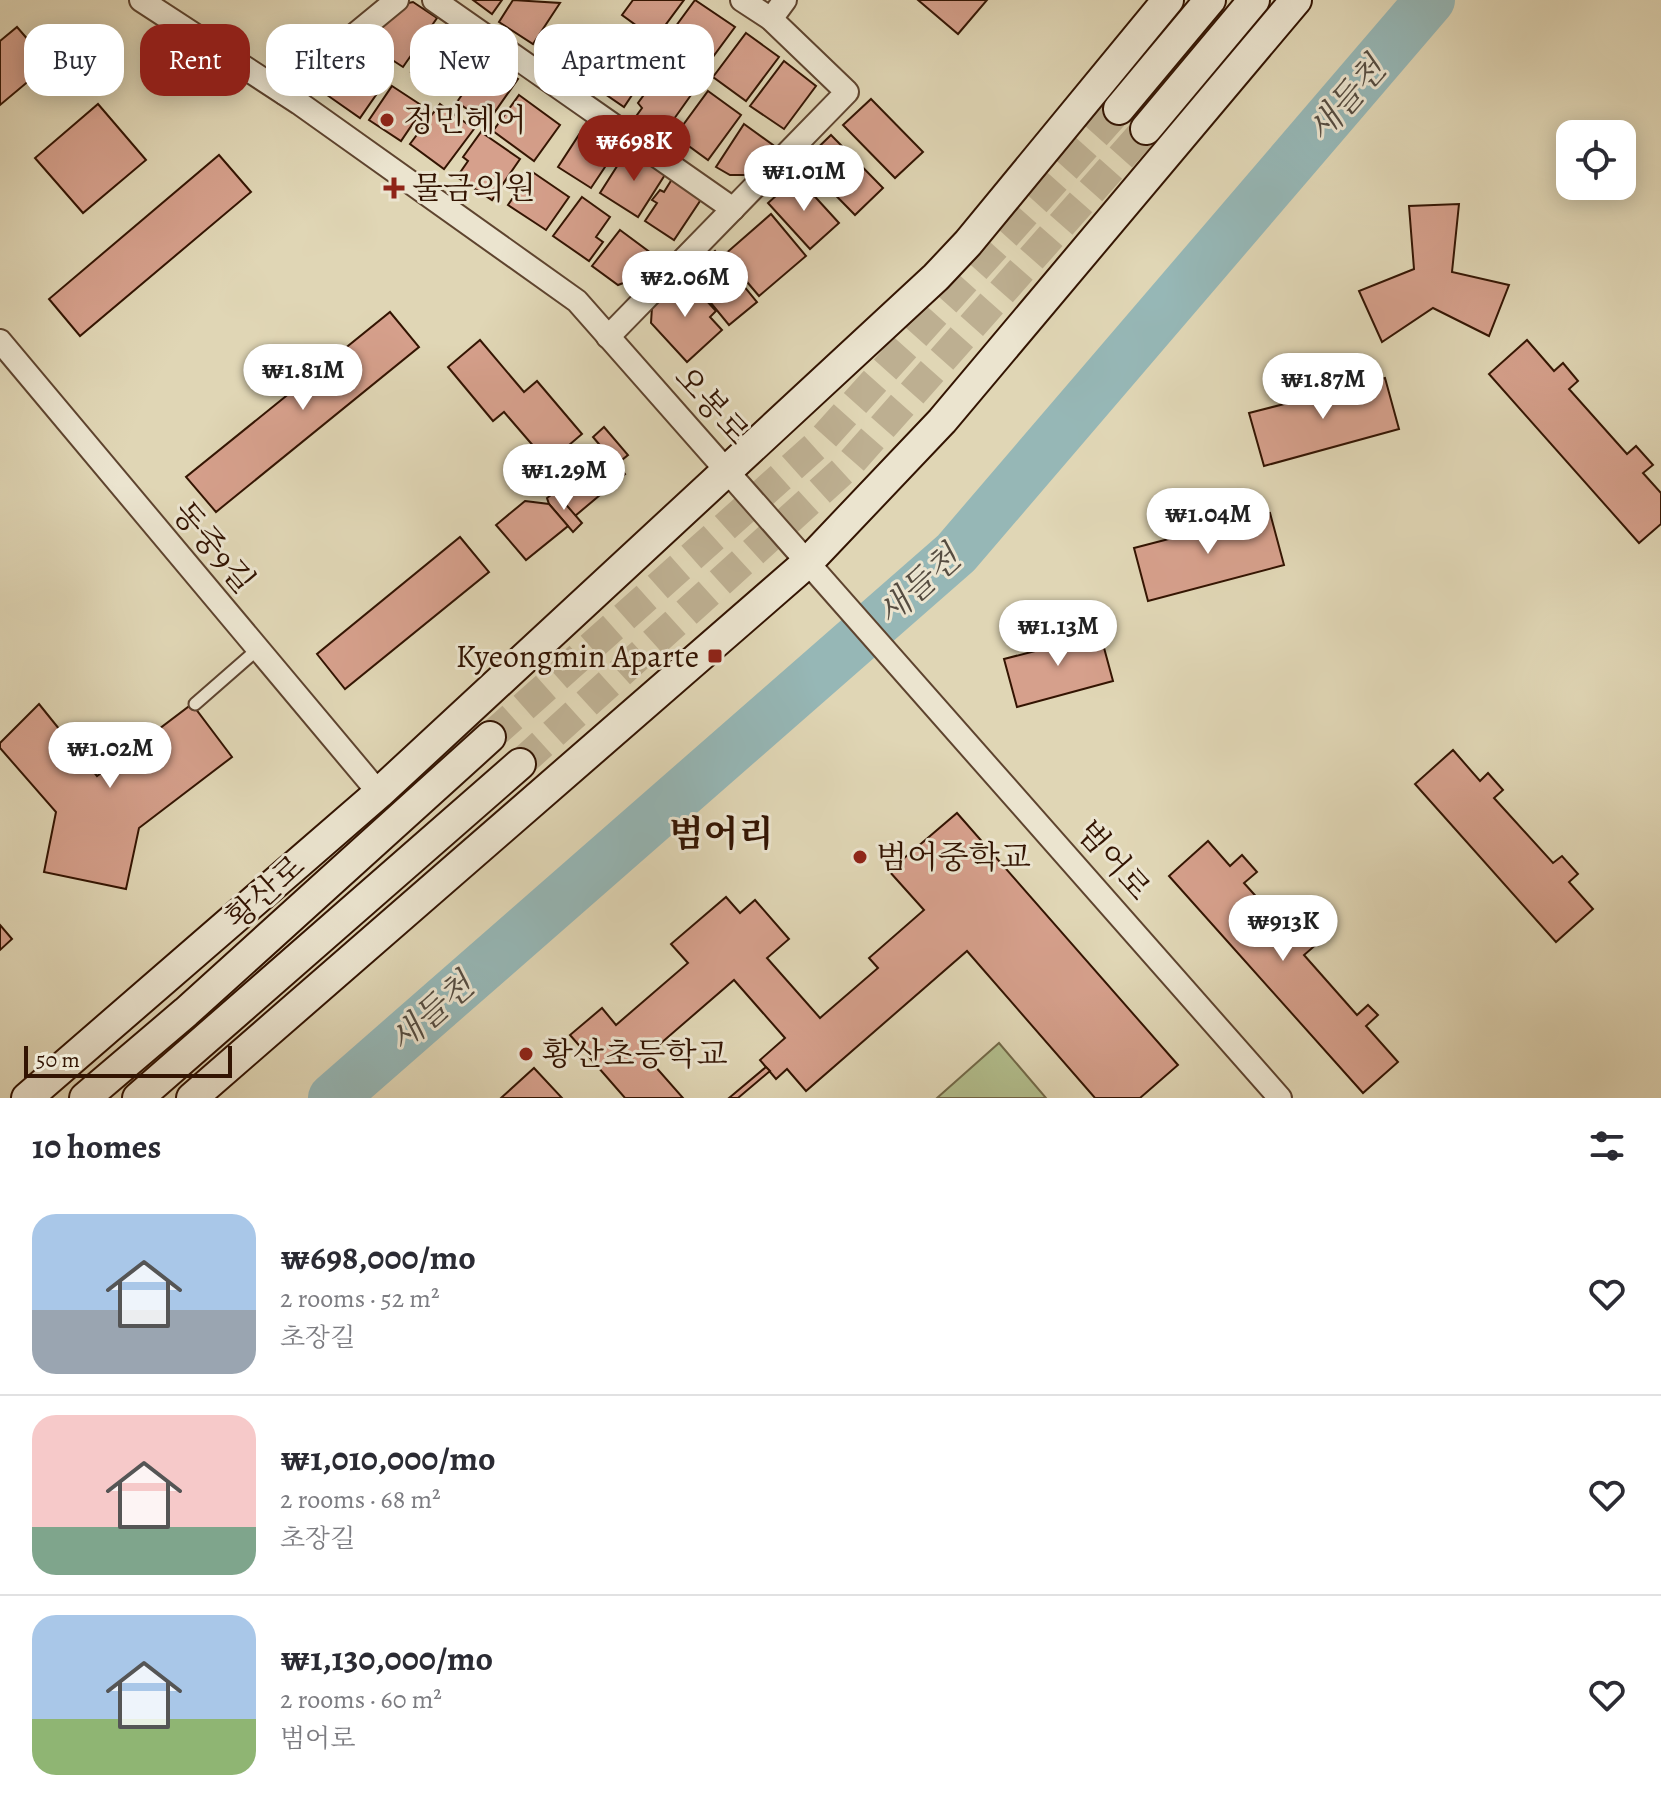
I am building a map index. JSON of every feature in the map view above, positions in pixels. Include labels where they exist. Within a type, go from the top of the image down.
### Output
[{"type":"main road","points":[[27,1098],[379,793],[729,473],[968,243],[1168,0]]},
{"type":"main road","points":[[1119,109],[1210,0]]},
{"type":"main road","points":[[1146,129],[1254,0]]},
{"type":"main road","points":[[192,1098],[808,562],[942,421],[1296,0]]},
{"type":"main road","name":"황산로","points":[[85,1098],[186,1012],[490,737]]},
{"type":"main road","points":[[138,1098],[520,764]]},
{"type":"street","name":"오봉로","points":[[141,0],[266,81]]},
{"type":"street","points":[[368,24],[397,0]]},
{"type":"street","points":[[434,0],[733,209]]},
{"type":"street","points":[[608,337],[847,92],[771,19],[742,0]]},
{"type":"street","points":[[771,19],[785,0]]},
{"type":"street","name":"오봉로","points":[[288,96],[577,301],[808,562]]},
{"type":"street","name":"동중9길","points":[[0,341],[379,793]]},
{"type":"street","name":"범어로","points":[[808,562],[1280,1098]]},
{"type":"lane","points":[[195,704],[258,649]]},
{"type":"green space","points":[[999,1043],[1046,1098],[937,1098]]},
{"type":"building","points":[[473,0],[502,0],[492,14]]},
{"type":"building","points":[[513,0],[560,3],[546,24],[534,24],[533,44],[518,34],[518,24],[499,22]]},
{"type":"building","points":[[633,0],[684,0],[666,24],[634,24],[622,15]]},
{"type":"building","points":[[695,0],[735,27],[714,55],[714,24],[677,24]]},
{"type":"building","points":[[918,0],[987,0],[958,34]]},
{"type":"building","points":[[413,2],[437,18],[433,24],[410,24],[410,57],[403,67],[394,61],[394,24],[377,24],[399,5]]},
{"type":"building","points":[[17,27],[24,35],[24,85],[0,105],[0,41]]},
{"type":"building","points":[[746,33],[779,57],[746,101],[714,76]]},
{"type":"building","points":[[784,61],[816,86],[784,129],[750,106]]},
{"type":"building","points":[[394,87],[424,107],[401,141],[369,120],[385,96],[394,96]]},
{"type":"building","points":[[519,95],[560,125],[534,161],[493,131]]},
{"type":"building","points":[[714,95],[741,115],[708,160],[675,136],[704,96]]},
{"type":"building","points":[[328,96],[375,96],[360,118]]},
{"type":"building","points":[[461,96],[506,96],[487,123],[457,102]]},
{"type":"building","points":[[608,96],[631,96],[624,107]]},
{"type":"building","points":[[643,96],[690,96],[664,133],[637,115],[642,108],[638,103]]},
{"type":"building","points":[[871,99],[923,152],[895,178],[843,125]]},
{"type":"building","points":[[98,104],[146,160],[83,213],[35,158]]},
{"type":"building","points":[[440,104],[474,129],[444,169],[410,144]]},
{"type":"building","points":[[586,124],[619,146],[591,188],[558,167]]},
{"type":"building","points":[[744,124],[773,145],[748,175],[730,175],[716,167]]},
{"type":"building","points":[[481,132],[520,159],[492,200],[457,177],[468,161],[463,157]]},
{"type":"building","points":[[831,135],[883,188],[855,215],[803,162]]},
{"type":"building","points":[[636,149],[668,170],[638,217],[600,193],[621,160],[628,163]]},
{"type":"building","points":[[219,155],[251,192],[80,336],[49,299]]},
{"type":"building","points":[[531,171],[569,197],[546,230],[508,205]]},
{"type":"building","points":[[674,176],[704,195],[674,240],[645,221],[657,203],[652,200],[660,190],[664,192]]},
{"type":"building","points":[[797,177],[839,223],[810,249],[768,203]]},
{"type":"building","points":[[582,197],[610,217],[596,237],[603,242],[589,261],[553,236]]},
{"type":"building","points":[[1459,204],[1452,272],[1509,285],[1489,336],[1433,308],[1382,342],[1359,291],[1414,269],[1409,206]]},
{"type":"building","points":[[771,214],[806,256],[759,296],[724,255]]},
{"type":"building","points":[[620,230],[655,256],[639,277],[618,285],[592,266]]},
{"type":"building","points":[[715,251],[757,302],[729,325],[687,274]]},
{"type":"building","points":[[683,275],[716,311],[710,317],[722,330],[687,362],[651,323],[652,307],[675,289],[675,283]]},
{"type":"building","points":[[390,312],[419,347],[216,512],[186,477]]},
{"type":"building","points":[[480,340],[524,392],[537,381],[582,434],[548,463],[504,412],[493,421],[448,367]]},
{"type":"building","points":[[1527,340],[1554,371],[1563,363],[1578,381],[1569,389],[1627,454],[1636,446],[1653,465],[1643,473],[1661,493],[1661,524],[1639,543],[1489,374]]},
{"type":"building","points":[[1385,378],[1399,429],[1264,466],[1249,413],[1304,399],[1301,388],[1323,382],[1326,394]]},
{"type":"building","points":[[604,427],[628,455],[617,464],[625,474],[575,516],[555,492],[604,450],[593,437]]},
{"type":"building","points":[[555,492],[582,523],[573,532],[549,504],[547,498]]},
{"type":"building","points":[[525,501],[549,504],[568,526],[526,560],[496,525]]},
{"type":"building","points":[[1270,513],[1284,565],[1148,601],[1134,548],[1188,534],[1185,523],[1207,517],[1211,529]]},
{"type":"building","points":[[460,537],[489,572],[345,689],[317,654]]},
{"type":"building","points":[[1061,629],[1065,643],[1100,633],[1113,681],[1017,707],[1004,659],[1039,650],[1036,636]]},
{"type":"building","points":[[39,704],[97,776],[192,704],[232,757],[139,828],[126,889],[44,872],[56,812],[0,748],[0,743]]},
{"type":"building","points":[[1453,750],[1480,781],[1488,773],[1503,790],[1494,798],[1553,863],[1562,856],[1578,874],[1569,882],[1593,909],[1556,942],[1415,784]]},
{"type":"building","points":[[957,813],[1178,1065],[1140,1098],[1095,1098],[967,951],[806,1091],[787,1069],[776,1079],[760,1060],[785,1038],[734,980],[646,1056],[683,1098],[625,1098],[570,1035],[602,1008],[616,1025],[688,963],[671,944],[726,897],[740,913],[755,900],[789,939],[767,958],[820,1018],[878,968],[869,958],[924,910],[889,871]]},
{"type":"building","points":[[1208,841],[1230,866],[1242,855],[1257,872],[1244,883],[1294,939],[1306,929],[1318,943],[1304,955],[1357,1015],[1368,1005],[1378,1015],[1366,1026],[1398,1062],[1363,1093],[1169,876]]},
{"type":"building","points":[[0,925],[12,939],[0,950]]},
{"type":"building","points":[[766,1067],[770,1071],[738,1098],[729,1098]]},
{"type":"building","points":[[534,1068],[562,1098],[501,1098]]},
{"type":"waterway","name":"새들천","points":[[333,1098],[956,553],[1430,0]]},
{"type":"tunnel","points":[[490,737],[820,442],[1119,109]]},
{"type":"tunnel","points":[[520,764],[848,466],[1146,129]]},
{"type":"place","name":"정민헤어","points":[[387,120]]},
{"type":"place","name":"물금의원","points":[[394,188]]},
{"type":"place","name":"Kyeongmin Aparte","points":[[715,656]]},
{"type":"place","name":"범어중학교","points":[[860,857]]},
{"type":"place","name":"황산초등학교","points":[[526,1054]]},
{"type":"district","name":"범어리","points":[[721,833]]}]
